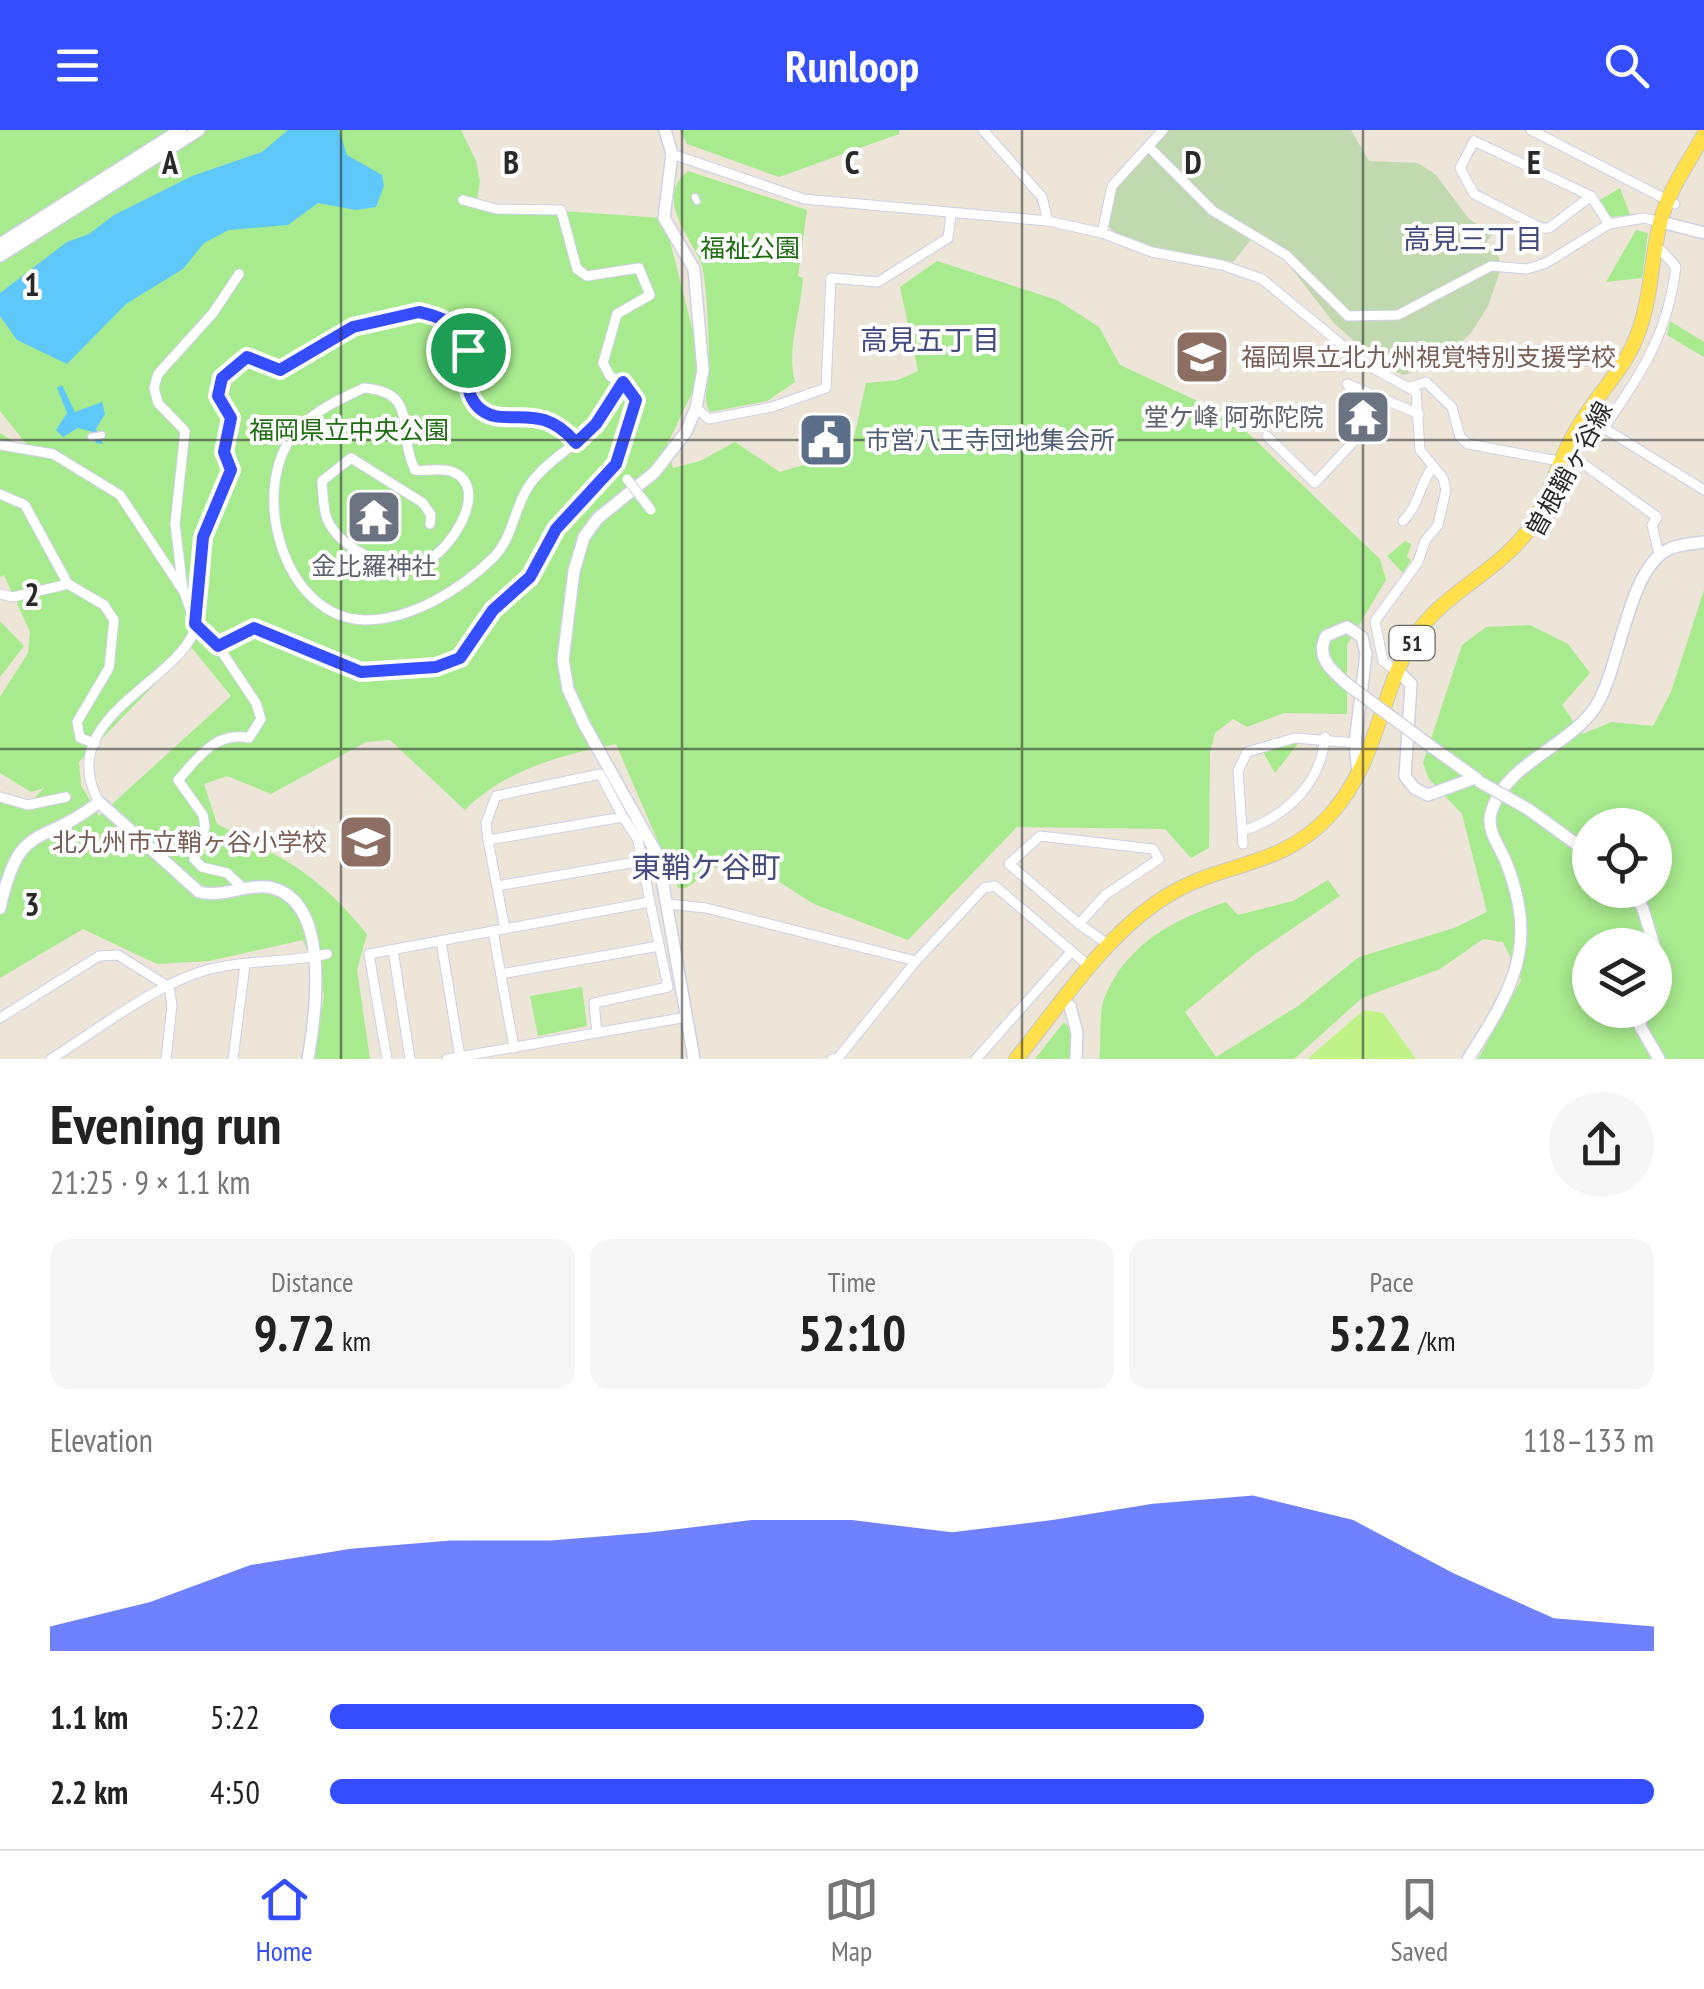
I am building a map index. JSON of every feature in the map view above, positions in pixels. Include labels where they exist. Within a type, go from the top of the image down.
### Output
[{"type":"main road","name":"曽根鞘ヶ谷線","points":[[1016,1059],[1134,918],[1194,881],[1258,864],[1296,844],[1331,814],[1358,776],[1376,739],[1399,673],[1438,621],[1530,542],[1566,459],[1634,344],[1654,282],[1671,202],[1704,135]]},
{"type":"main road","name":"曽根鞘ヶ谷線","points":[[1671,202],[1704,148]]},
{"type":"main road","name":"曽根鞘ヶ谷線","points":[[1566,459],[1638,350],[1658,294],[1664,223]]},
{"type":"main road","name":"曽根鞘ヶ谷線","points":[[1027,1059],[1124,938],[1154,913],[1197,888],[1280,862],[1322,834],[1366,781],[1383,742],[1399,673]]},
{"type":"street","points":[[0,244],[180,130]]},
{"type":"street","points":[[0,256],[199,130]]},
{"type":"street","points":[[665,130],[672,154],[664,218],[694,269],[703,370],[696,408],[686,432],[655,472],[598,518],[584,538],[574,571],[563,660],[568,689],[584,724],[653,840],[694,1059]]},
{"type":"street","points":[[983,130],[1042,197],[1048,220]]},
{"type":"street","points":[[1102,233],[1112,186],[1164,130]]},
{"type":"street","points":[[1530,130],[1671,202]]},
{"type":"street","points":[[1591,196],[1549,228],[1542,228],[1474,194],[1460,168],[1474,140],[1591,196],[1609,224]]},
{"type":"street","points":[[1148,147],[1213,211],[1286,254],[1348,316],[1398,315],[1491,266],[1527,270],[1546,263],[1609,224],[1644,218],[1704,233]]},
{"type":"street","points":[[672,154],[804,198],[1048,220],[1102,233],[1152,252],[1222,265],[1262,279],[1364,362],[1416,392],[1420,450],[1443,478],[1446,490],[1438,524],[1425,540],[1418,562],[1378,611],[1375,621],[1383,661],[1410,684],[1405,776],[1414,788],[1428,795],[1478,780]]},
{"type":"street","points":[[218,646],[254,628],[361,672],[447,665],[460,658],[493,610],[523,584],[556,529],[616,464],[636,400],[623,382],[610,376],[603,363],[616,314],[650,294],[639,268],[587,276],[570,256],[561,210],[496,208],[463,200]]},
{"type":"street","points":[[696,408],[710,418],[772,406],[826,388],[831,278],[878,282],[948,238],[951,214]]},
{"type":"street","points":[[1662,250],[1676,267],[1664,332],[1640,377],[1601,430],[1704,490]]},
{"type":"street","points":[[239,274],[213,313],[166,360],[154,388],[158,403],[185,431],[175,524],[184,592],[195,624],[218,646],[256,703],[258,730],[249,738],[232,735],[212,743],[178,780],[203,815],[206,827],[194,859],[202,867],[227,873],[244,889]]},
{"type":"street","points":[[308,1059],[320,956],[310,921],[297,901],[269,888],[199,892],[98,802],[89,771],[88,758],[117,710],[181,650],[195,624],[203,537],[231,470],[224,452],[231,418],[217,388],[227,372],[247,357],[280,370],[333,337],[376,318],[419,312],[440,316],[462,336],[472,398],[480,409],[495,416],[546,418],[563,427],[576,443]]},
{"type":"street","points":[[430,524],[431,515],[422,503],[351,458],[322,480],[328,520],[345,543],[372,558],[406,565],[431,558],[458,531],[468,492],[466,483],[448,470],[415,470],[407,454],[402,404],[395,396],[364,388],[305,422],[292,436],[277,470],[271,504],[280,548],[300,580],[324,605],[363,620],[423,606],[462,583],[496,556],[528,488],[596,424],[623,382]]},
{"type":"street","points":[[1408,387],[1426,382],[1439,394],[1452,407],[1460,437],[1468,444],[1566,459],[1657,517],[1652,525],[1660,555]]},
{"type":"street","points":[[1267,436],[1314,483],[1354,441],[1378,427],[1346,384],[1419,414]]},
{"type":"street","points":[[91,437],[102,435]]},
{"type":"street","points":[[0,445],[52,454],[120,495],[184,592]]},
{"type":"street","points":[[616,464],[650,510]]},
{"type":"street","points":[[1403,520],[1415,509],[1420,485],[1432,468]]},
{"type":"street","points":[[0,494],[25,506],[68,584],[104,605],[114,620],[109,668],[77,722],[80,738],[95,743]]},
{"type":"street","points":[[1468,1059],[1508,990],[1522,951],[1524,932],[1508,866],[1489,824],[1492,809],[1514,778],[1595,708],[1620,648],[1638,586],[1660,555],[1672,547],[1704,542]]},
{"type":"street","points":[[0,594],[13,597],[68,584]]},
{"type":"street","points":[[1358,776],[1354,743],[1366,654],[1362,637],[1347,627],[1326,636],[1321,647],[1326,663],[1347,684],[1432,747],[1478,780],[1528,808],[1572,841]]},
{"type":"street","points":[[1243,844],[1238,771],[1247,752],[1295,738],[1324,737],[1354,743]]},
{"type":"street","points":[[1243,831],[1298,798],[1322,766],[1324,737]]},
{"type":"street","points":[[505,929],[486,823],[496,796],[600,774],[638,840],[668,987],[594,1004],[597,1033]]},
{"type":"street","points":[[0,796],[28,804],[66,798]]},
{"type":"street","points":[[0,908],[13,859],[24,845],[79,818],[98,802]]},
{"type":"street","points":[[488,840],[624,816]]},
{"type":"street","points":[[1079,924],[1106,894],[1156,865],[1159,860],[1153,849],[1040,836],[1009,864],[1079,924],[1109,946]]},
{"type":"street","points":[[497,886],[642,860]]},
{"type":"street","points":[[837,1059],[916,961],[984,888],[995,886],[1091,967]]},
{"type":"street","points":[[387,1059],[369,954],[650,902]]},
{"type":"street","points":[[668,904],[706,908],[916,961]]},
{"type":"street","points":[[493,931],[514,1048]]},
{"type":"street","points":[[442,941],[456,1058],[687,1017]]},
{"type":"street","points":[[501,974],[659,946]]},
{"type":"street","points":[[394,950],[410,1059]]},
{"type":"street","points":[[976,1059],[1072,952]]},
{"type":"street","points":[[0,1018],[110,954],[169,987]]},
{"type":"street","points":[[51,1059],[70,1054],[169,987],[218,967],[320,956]]},
{"type":"street","points":[[233,1059],[245,965]]},
{"type":"street","points":[[166,1059],[172,1005],[169,987]]},
{"type":"street","points":[[1070,1006],[1077,1033],[1076,1059]]},
{"type":"street","points":[[1641,1028],[1659,1059]]},
{"type":"green space","name":"福岡県立中央公園","points":[[0,130],[461,130],[476,161],[480,182],[476,205],[664,218],[703,370],[667,445],[673,468],[700,461],[735,442],[780,472],[851,451],[866,383],[898,380],[918,371],[900,287],[937,261],[1057,300],[1099,327],[1120,365],[1230,416],[1380,559],[1386,580],[1347,645],[1347,714],[1284,713],[1247,727],[1233,719],[1215,733],[1210,753],[1209,848],[1191,858],[1165,829],[1017,827],[908,940],[814,904],[735,854],[686,888],[678,888],[616,744],[555,759],[517,774],[465,810],[390,740],[366,742],[271,794],[227,776],[204,784],[217,824],[316,881],[367,934],[357,970],[370,1059],[314,1059],[324,994],[303,940],[209,961],[157,964],[83,929],[0,978],[0,797],[28,804],[44,788],[31,792],[0,773],[0,697],[28,653],[30,632],[4,575],[0,577],[0,433],[35,455],[0,411]],"holes":[[[191,647],[231,696],[99,816],[81,785],[79,762]]]},
{"type":"green space","points":[[680,130],[899,130],[899,134],[779,177],[687,144]]},
{"type":"green space","points":[[1169,130],[1351,130],[1369,161],[1418,163],[1436,175],[1469,219],[1492,234],[1485,245],[1499,257],[1500,271],[1488,306],[1471,333],[1434,366],[1404,375],[1382,367],[1333,322],[1282,256],[1251,240],[1233,262],[1146,247],[1116,234],[1108,225],[1116,186]]},
{"type":"green space","name":"福祉公園","points":[[688,171],[807,210],[798,276],[803,278],[802,291],[793,343],[795,382],[767,401],[710,412],[708,407],[703,271],[674,205],[678,182]]},
{"type":"green space","points":[[1620,188],[1630,215],[1611,217],[1600,200]]},
{"type":"green space","points":[[1636,230],[1648,233],[1642,278],[1606,282]]},
{"type":"green space","points":[[1670,321],[1704,342],[1704,357],[1667,335]]},
{"type":"green space","points":[[1405,541],[1411,544],[1407,557],[1411,560],[1403,573],[1387,556]]},
{"type":"green space","points":[[1704,590],[1704,1059],[1478,1059],[1521,980],[1503,942],[1483,939],[1440,969],[1362,998],[1294,1059],[1099,1059],[1103,1003],[1126,961],[1171,925],[1207,909],[1226,902],[1238,915],[1293,901],[1328,880],[1340,896],[1255,954],[1185,1012],[1216,1057],[1298,1006],[1359,957],[1454,928],[1487,912],[1462,814],[1429,779],[1423,763],[1462,645],[1486,627],[1530,625],[1568,644],[1590,673],[1562,705],[1582,734],[1612,722],[1653,726],[1671,692]]},
{"type":"green space","points":[[0,621],[24,646],[0,677]]},
{"type":"green space","points":[[1299,742],[1275,773],[1263,752]]},
{"type":"green space","points":[[582,987],[587,1026],[538,1036],[530,996]]},
{"type":"green space","points":[[1364,1010],[1383,1013],[1416,1059],[1307,1059]]},
{"type":"green space","points":[[1064,1022],[1073,1032],[1071,1059],[1035,1059]]},
{"type":"water","points":[[288,130],[339,130],[347,155],[382,175],[384,186],[376,207],[356,210],[318,203],[288,225],[229,230],[204,243],[183,269],[126,304],[67,364],[17,340],[0,316],[0,293],[67,242],[89,234],[114,215],[192,176],[262,152]]},
{"type":"water","points":[[62,385],[75,412],[102,402],[105,414],[96,429],[103,444],[96,443],[93,432],[78,428],[63,437],[56,430],[67,413],[57,388]]},
{"type":"place","name":"福岡県立北九州視覚特別支援学校","points":[[1202,357]]},
{"type":"place","name":"堂ケ峰 阿弥陀院","points":[[1363,417]]},
{"type":"place","name":"市営八王寺団地集会所","points":[[826,440]]},
{"type":"place","name":"金比羅神社","points":[[374,517]]},
{"type":"place","name":"北九州市立鞘ヶ谷小学校","points":[[366,842]]},
{"type":"district","name":"高見三丁目","points":[[1473,238]]},
{"type":"district","name":"高見五丁目","points":[[930,339]]},
{"type":"district","name":"東鞘ケ谷町","points":[[706,866]]},
{"type":"route","points":[[419,312],[452,323],[468,350],[472,398],[480,409],[495,416],[546,418],[563,427],[576,443],[596,424],[623,382],[635,394],[635,412],[616,464],[556,529],[530,577],[493,610],[460,658],[447,665],[361,672],[282,636],[254,628],[218,646],[195,624],[203,537],[226,493],[231,470],[224,441],[232,427],[231,418],[217,388],[227,372],[247,357],[280,370],[353,327],[376,318],[419,312]]}]
